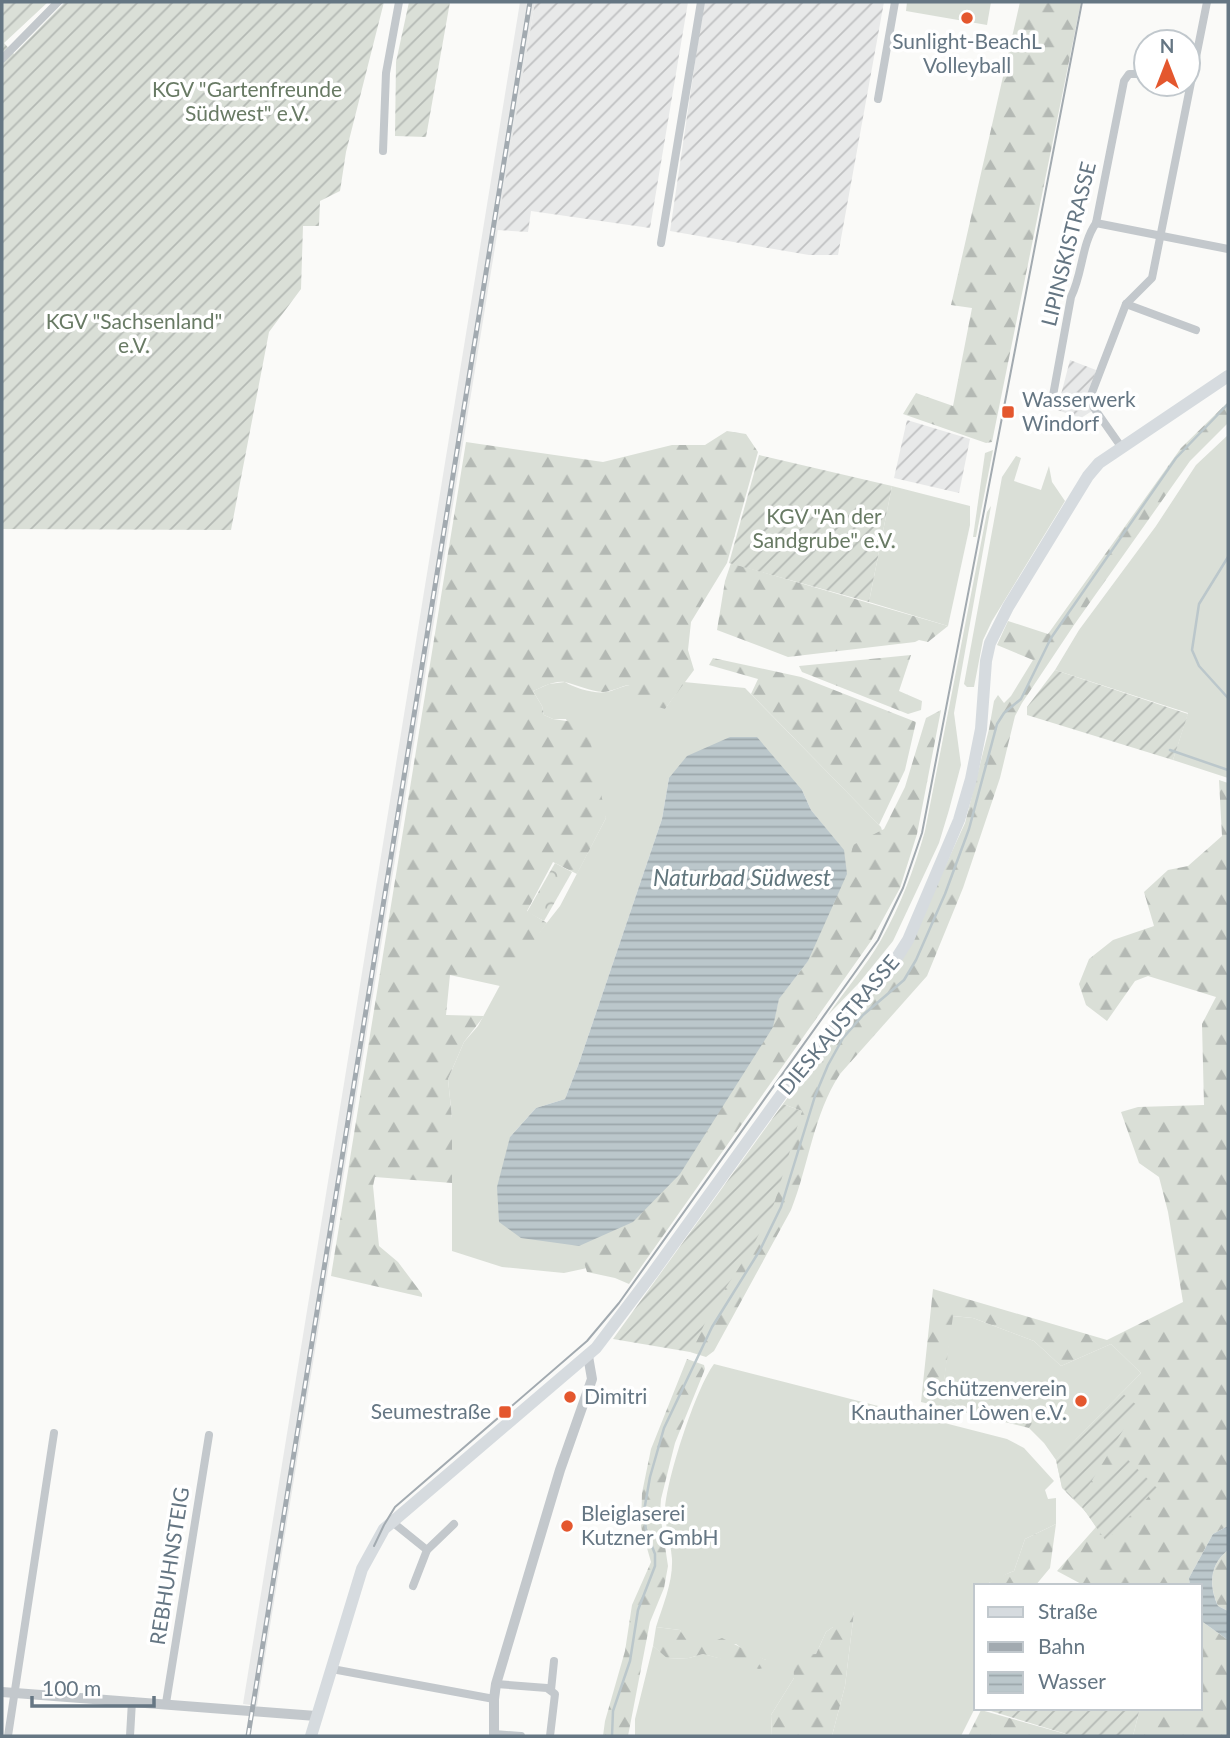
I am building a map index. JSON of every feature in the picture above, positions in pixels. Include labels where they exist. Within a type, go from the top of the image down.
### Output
[{"type":"main road","name":"DIESKAUSTRASSE","points":[[311,1736],[362,1569],[391,1521],[588,1356],[653,1274],[781,1095],[841,1020],[896,959],[908,940],[960,820],[981,729],[986,661],[995,628],[1088,476],[1099,463],[1228,376]]},
{"type":"street","points":[[2,59],[58,2]]},
{"type":"street","points":[[383,151],[386,73],[399,2]]},
{"type":"street","points":[[661,243],[701,2]]},
{"type":"street","points":[[878,99],[895,2]]},
{"type":"street","points":[[1201,28],[1206,2]]},
{"type":"street","name":"LIPINSKISTRASSE","points":[[1052,401],[1071,297],[1078,284],[1087,236],[1096,223],[1124,81],[1132,74]]},
{"type":"street","points":[[1122,447],[1094,408],[1091,395],[1126,304],[1152,278],[1187,98]]},
{"type":"street","points":[[1096,223],[1228,249]]},
{"type":"street","points":[[1126,304],[1196,330]]},
{"type":"street","points":[[521,1736],[494,1735],[496,1684],[560,1470],[592,1379],[588,1356]]},
{"type":"street","points":[[8,1736],[54,1433]]},
{"type":"street","name":"REBHUHNSTEIG","points":[[166,1703],[208,1435]]},
{"type":"street","points":[[391,1521],[427,1550]]},
{"type":"street","points":[[413,1586],[427,1550],[453,1524]]},
{"type":"street","points":[[551,1690],[554,1661]]},
{"type":"street","points":[[332,1669],[494,1699]]},
{"type":"street","points":[[496,1684],[551,1690],[555,1694],[555,1700],[550,1736]]},
{"type":"street","points":[[2,1692],[316,1716]]},
{"type":"street","points":[[130,1736],[132,1700]]},
{"type":"shaded area","points":[[520,2],[535,2],[257,1706],[243,1704]]},
{"type":"shaded area","points":[[535,2],[688,2],[650,228],[531,211],[528,232],[497,230]]},
{"type":"shaded area","points":[[704,2],[884,2],[838,255],[809,255],[670,231]]},
{"type":"shaded area","points":[[1070,360],[1096,370],[1088,399],[1092,411],[1081,418],[1057,410]]},
{"type":"shaded area","points":[[907,420],[970,439],[959,493],[894,478]]},
{"type":"green space","points":[[2,2],[48,2],[4,43],[14,54],[65,2],[384,2],[346,152],[340,191],[320,201],[319,226],[303,226],[301,289],[269,332],[231,530],[2,529]]},
{"type":"green space","points":[[409,2],[450,2],[426,137],[395,136],[396,62]]},
{"type":"green space","name":"Sunlight-BeachL Volleyball","points":[[907,2],[991,2],[987,25],[906,11]]},
{"type":"green space","points":[[1020,2],[1081,2],[992,442],[986,443],[903,414],[916,393],[953,406],[972,308],[951,305]]},
{"type":"green space","points":[[1228,402],[1228,423],[1190,461],[1022,703],[1015,716],[1000,778],[963,888],[927,976],[840,1074],[823,1106],[791,1210],[714,1351],[706,1357],[690,1352],[802,1111],[783,1104],[920,921],[965,823],[994,701],[998,695],[1004,703],[1011,696],[1033,660],[997,645],[1008,621],[1048,634],[1181,448]]},
{"type":"green space","points":[[727,431],[746,434],[758,452],[727,563],[691,622],[688,650],[694,670],[665,709],[642,702],[629,685],[603,692],[561,682],[533,691],[544,715],[587,724],[606,818],[577,874],[553,862],[527,911],[547,923],[500,986],[450,975],[446,1015],[484,1016],[464,1042],[448,1079],[452,1118],[452,1183],[375,1177],[373,1186],[379,1246],[398,1262],[422,1297],[331,1276],[466,442],[603,462],[672,445],[705,445]]},
{"type":"green space","points":[[1228,435],[1228,778],[1173,760],[1188,713],[1055,670],[1079,630],[1156,526],[1196,465]]},
{"type":"green space","points":[[993,450],[976,537],[973,537],[985,453]]},
{"type":"green space","name":"KGV \"An der Sandgrube\" e.V.","points":[[759,455],[892,486],[869,602],[729,563]]},
{"type":"green space","points":[[1016,456],[1021,458],[1014,481],[1041,490],[1049,466],[1052,482],[1065,501],[992,621],[983,640],[974,687],[967,687],[964,684],[1002,477]]},
{"type":"green space","points":[[892,486],[970,506],[970,525],[948,626],[869,602]]},
{"type":"green space","points":[[991,506],[954,713],[961,765],[939,843],[893,941],[859,983],[828,1015],[869,959],[888,927],[901,900],[925,831],[987,512]]},
{"type":"green space","points":[[731,563],[948,626],[928,642],[919,640],[788,657],[717,630],[725,581]]},
{"type":"green space","points":[[911,655],[899,691],[922,701],[921,710],[908,714],[802,672],[799,666]]},
{"type":"green space","points":[[713,658],[801,677],[916,722],[905,770],[879,825],[751,694],[758,679],[709,665]]},
{"type":"green space","points":[[1055,670],[1188,714],[1173,760],[1027,715],[1027,707]]},
{"type":"green space","points":[[565,682],[585,690],[601,692],[630,685],[665,709],[684,682],[745,688],[881,827],[887,848],[873,895],[615,1262],[564,1273],[502,1267],[452,1251],[452,1118],[448,1079],[464,1042],[478,1026],[505,976],[560,906],[606,818],[566,719],[553,719],[544,715],[533,691],[549,684]],"holes":[[[669,778],[802,790],[811,810],[844,851],[808,961],[779,999],[773,1027],[510,1137],[536,1108],[565,1099],[662,819]]]},
{"type":"green space","points":[[941,710],[917,834],[900,888],[871,941],[629,1284],[587,1272],[579,1246],[633,1222],[773,1025],[779,999],[808,961],[847,874],[853,845],[884,829],[905,787],[926,718]]},
{"type":"green space","points":[[1219,780],[1228,783],[1228,1526],[1213,1534],[1189,1578],[1190,1584],[1081,1584],[1057,1571],[1096,1527],[1087,1513],[1062,1488],[1056,1460],[1141,1373],[1111,1344],[1061,1366],[1034,1341],[973,1318],[953,1316],[942,1396],[975,1411],[1035,1419],[1029,1428],[921,1402],[933,1289],[1107,1340],[1183,1302],[1168,1212],[1159,1177],[1139,1163],[1121,1112],[1138,1107],[1204,1105],[1202,1024],[1216,997],[1148,976],[1135,981],[1107,1021],[1086,1005],[1079,984],[1089,959],[1113,940],[1154,926],[1144,892],[1168,870],[1188,866],[1222,836]]},
{"type":"green space","points":[[555,863],[572,872],[544,921],[527,912]]},
{"type":"green space","points":[[783,1104],[802,1111],[774,1204],[753,1246],[710,1312],[693,1349],[690,1352],[613,1339]]},
{"type":"green space","points":[[952,1316],[973,1318],[1034,1341],[1061,1366],[1111,1344],[1141,1373],[1056,1460],[1029,1428],[1034,1419],[974,1411],[942,1396]]},
{"type":"green space","points":[[687,1359],[704,1365],[705,1369],[675,1443],[661,1499],[660,1513],[668,1566],[664,1588],[650,1622],[628,1736],[603,1736],[625,1651],[632,1605],[651,1562],[641,1527],[642,1493],[651,1449]]},
{"type":"green space","points":[[714,1364],[1007,1439],[1024,1448],[1054,1481],[1045,1490],[1048,1499],[1056,1498],[1056,1524],[1025,1539],[1014,1571],[986,1584],[974,1584],[974,1710],[961,1736],[832,1736],[845,1686],[854,1612],[826,1632],[816,1654],[794,1678],[771,1715],[772,1736],[635,1736],[635,1719],[653,1646],[669,1659],[703,1654],[719,1658],[766,1660],[748,1653],[736,1644],[688,1644],[680,1630],[656,1627],[672,1568],[665,1511],[667,1497],[676,1457]]},
{"type":"green space","points":[[1122,1393],[1138,1406],[1078,1503],[1062,1487],[1056,1460]]},
{"type":"green space","points":[[1122,1454],[1157,1488],[1106,1541],[1082,1507]]},
{"type":"green space","points":[[1056,1524],[1050,1568],[1037,1584],[988,1584],[1014,1571],[1025,1539]]},
{"type":"green space","points":[[1228,1550],[1228,1611],[1218,1606],[1212,1576],[1217,1562]]},
{"type":"green space","points":[[854,1612],[845,1686],[832,1736],[772,1736],[771,1715],[794,1678],[793,1656],[816,1654],[826,1632],[833,1627],[833,1617]]},
{"type":"green space","points":[[1202,1621],[1228,1640],[1228,1736],[1133,1736],[1140,1710],[1202,1710]]},
{"type":"green space","points":[[656,1627],[680,1630],[689,1644],[707,1644],[722,1638],[766,1660],[767,1667],[759,1669],[703,1654],[668,1659],[653,1646]]},
{"type":"green space","points":[[981,1710],[1073,1736],[968,1736]]},
{"type":"green space","points":[[988,1710],[1140,1710],[1133,1736],[1073,1736]]},
{"type":"water","name":"Naturbad Südwest","points":[[730,737],[757,737],[802,790],[811,810],[844,850],[847,874],[808,961],[779,999],[773,1027],[680,1174],[633,1222],[579,1246],[521,1238],[499,1222],[497,1187],[510,1137],[536,1108],[565,1099],[662,819],[669,778],[687,756]]},
{"type":"water","points":[[1228,1526],[1228,1550],[1217,1562],[1212,1583],[1218,1606],[1228,1611],[1228,1640],[1202,1621],[1202,1584],[1190,1584],[1189,1578],[1213,1534]]},
{"type":"waterway","points":[[612,1736],[613,1711],[630,1661],[638,1610],[655,1566],[655,1554],[646,1531],[644,1511],[650,1477],[664,1428],[712,1327],[760,1250],[781,1207],[815,1096],[828,1065],[843,1038],[863,1015],[904,980],[916,960],[945,894],[969,829],[997,724],[1004,713],[1021,699],[1051,638],[1176,458],[1228,404]]},
{"type":"waterway","points":[[1228,557],[1199,604],[1192,650],[1199,666],[1228,698]]},
{"type":"waterway","points":[[1170,750],[1228,770]]},
{"type":"tram line","points":[[374,1546],[395,1507],[587,1341],[619,1303],[878,940],[903,888],[922,833],[1082,2]]},
{"type":"railway","points":[[248,1736],[530,2]]},
{"type":"place","name":"Sunlight-BeachL Volleyball","points":[[967,18]]},
{"type":"place","name":"Wasserwerk Windorf","points":[[1008,412]]},
{"type":"place","name":"Dimitri","points":[[570,1397]]},
{"type":"place","name":"Schützenverein Knauthainer Lòwen e.V.","points":[[1081,1401]]},
{"type":"place","name":"Seumestraße","points":[[505,1412]]},
{"type":"place","name":"Bleiglaserei Kutzner GmbH","points":[[567,1526]]},
{"type":"park label","name":"KGV \"Gartenfreunde Südwest\" e.V.","points":[[247,102]]},
{"type":"park label","name":"KGV \"Sachsenland\" e.V.","points":[[134,334]]}]
